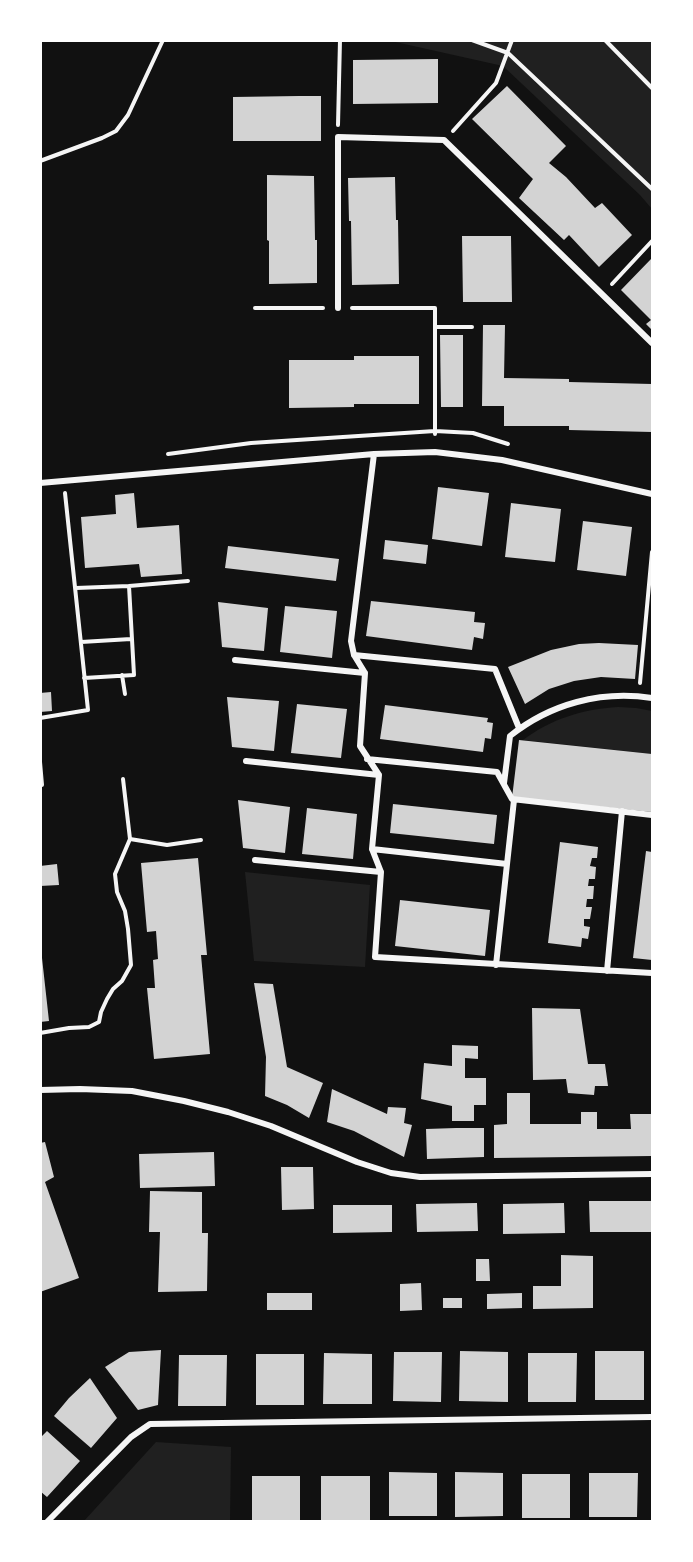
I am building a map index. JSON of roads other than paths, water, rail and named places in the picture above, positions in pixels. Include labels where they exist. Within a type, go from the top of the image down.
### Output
[{"type":"street","points":[[338,308],[338,137],[444,140],[652,343]]},
{"type":"street","points":[[40,483],[374,453],[435,452],[502,460],[652,494]]},
{"type":"street","points":[[374,453],[351,641],[354,655],[365,673],[360,746],[379,775],[372,849],[381,872],[375,957],[652,973]]},
{"type":"street","points":[[354,655],[495,669],[519,728]]},
{"type":"street","points":[[235,660],[365,673]]},
{"type":"street","points":[[504,784],[510,736],[519,728],[545,713],[589,698],[639,696],[652,698]]},
{"type":"street","points":[[368,759],[496,772],[512,800],[652,815]]},
{"type":"street","points":[[246,760],[379,775]]},
{"type":"street","points":[[496,965],[514,800]]},
{"type":"street","points":[[607,971],[622,812]]},
{"type":"street","points":[[372,849],[507,864]]},
{"type":"street","points":[[255,860],[381,872]]},
{"type":"street","points":[[40,1090],[132,1091],[184,1101],[253,1120],[357,1162],[391,1173],[420,1177],[652,1174]]},
{"type":"street","points":[[47,1521],[131,1437],[150,1424],[652,1417]]}]
